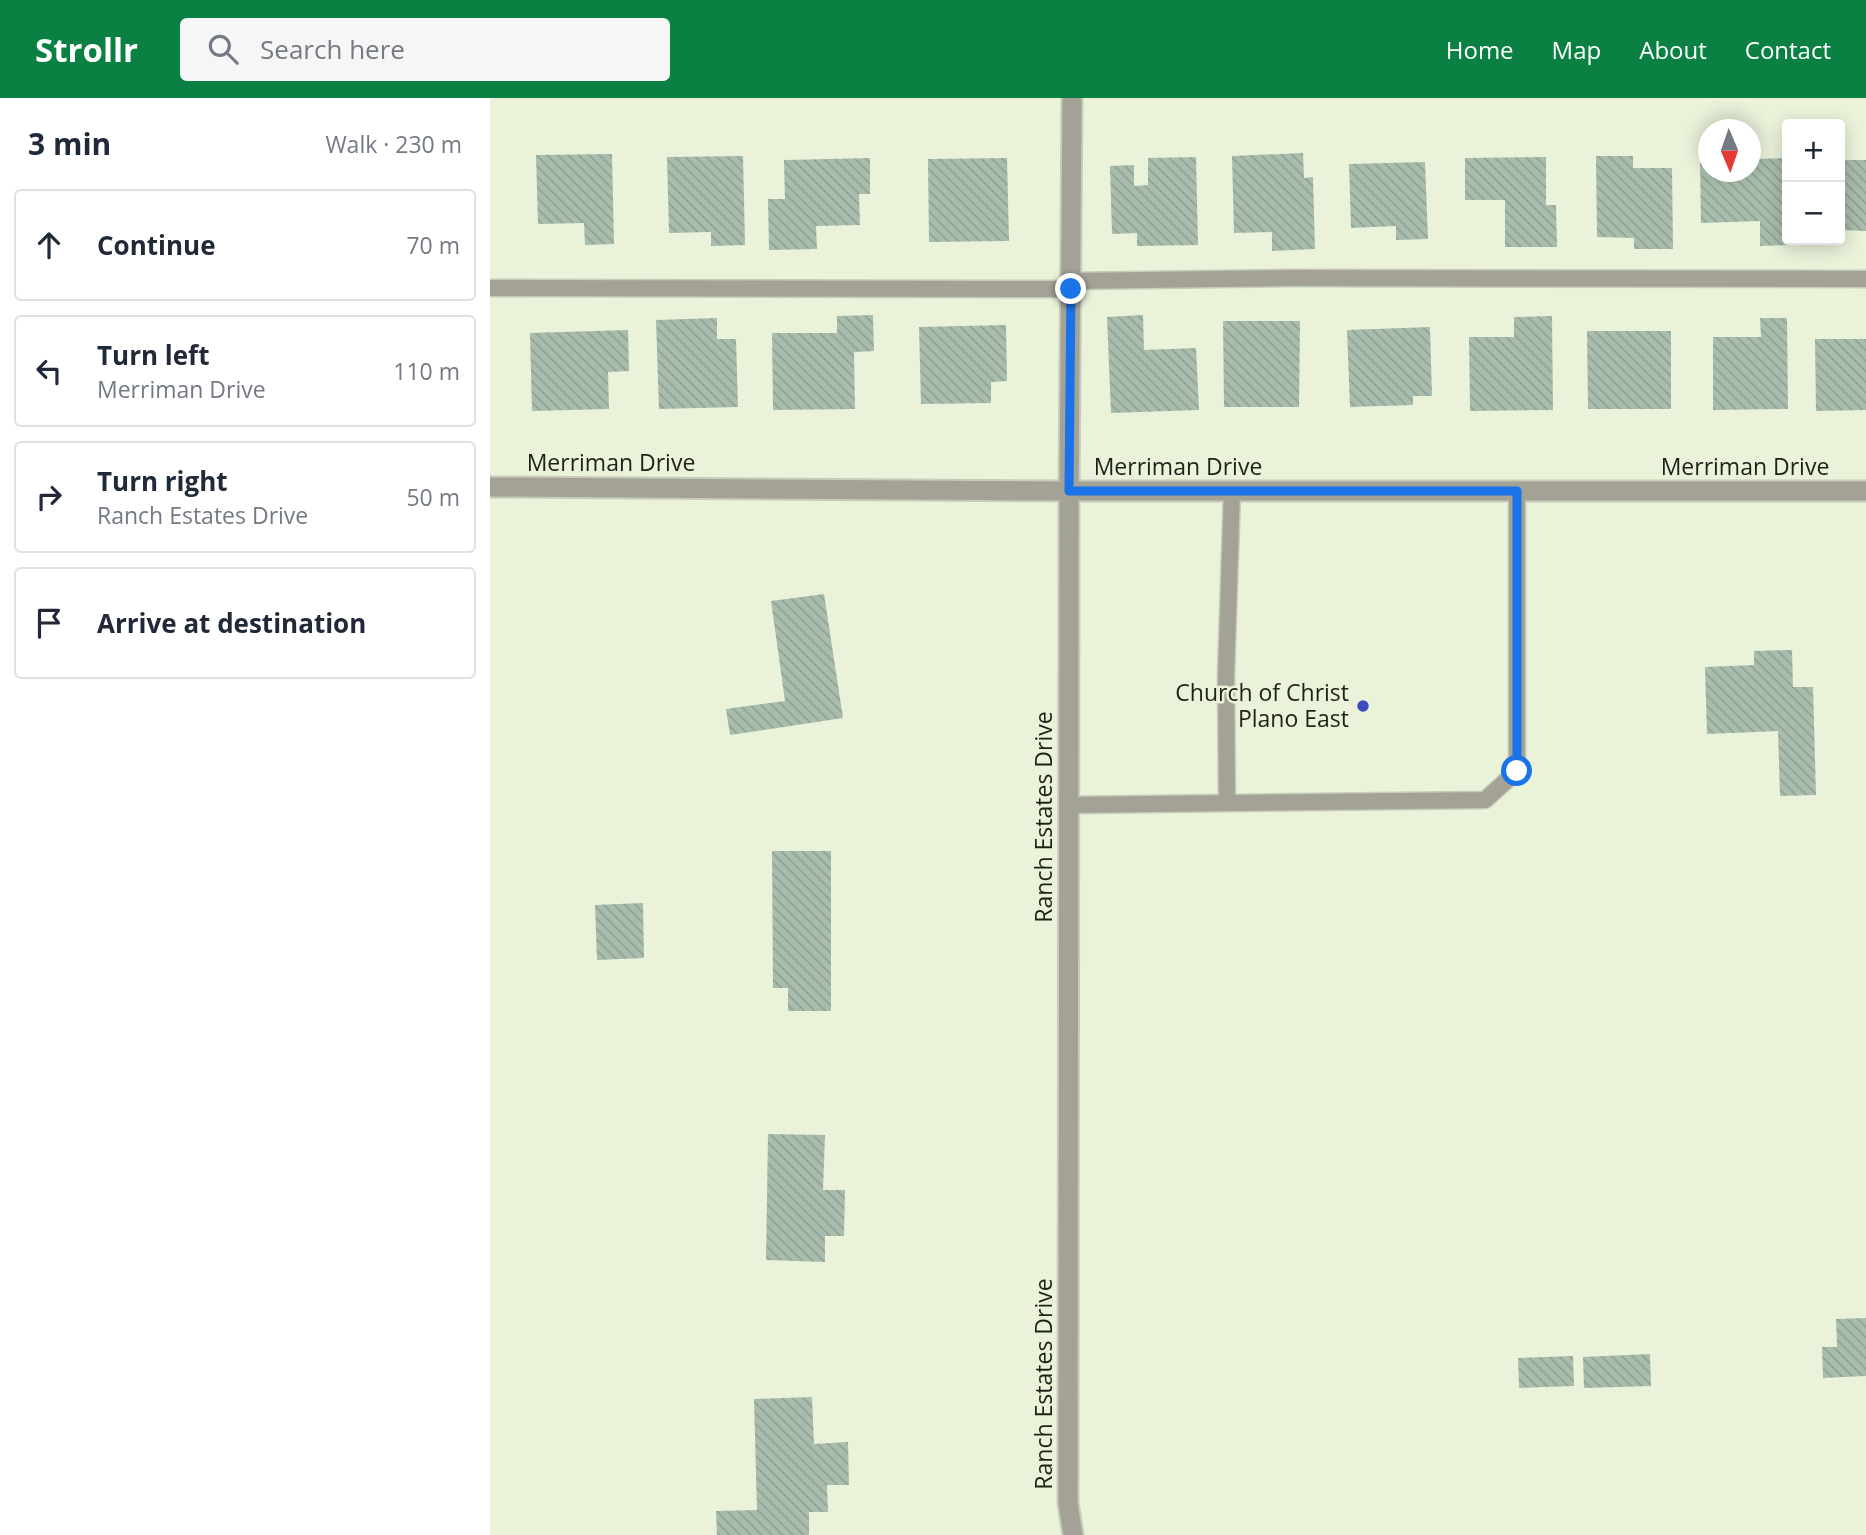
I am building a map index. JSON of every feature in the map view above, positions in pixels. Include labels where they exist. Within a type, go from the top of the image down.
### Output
[{"type":"street","name":"Ranch Estates Drive","points":[[1072,98],[1068,1503],[1073,1535]]},
{"type":"street","name":"Merriman Drive","points":[[490,487],[1069,491],[1866,491]]},
{"type":"lane","points":[[490,288],[1071,285],[1292,278],[1866,279]]},
{"type":"lane","points":[[1227,803],[1226,676],[1232,491]]},
{"type":"lane","points":[[1069,805],[1485,800],[1517,771],[1517,491]]},
{"type":"building","points":[[1303,153],[1304,178],[1313,177],[1315,249],[1272,251],[1272,232],[1234,233],[1232,156]]},
{"type":"building","points":[[612,154],[614,244],[585,245],[584,223],[538,224],[536,155]]},
{"type":"building","points":[[743,156],[745,245],[711,246],[711,232],[669,233],[667,157]]},
{"type":"building","points":[[1596,156],[1633,156],[1633,168],[1672,168],[1673,249],[1634,249],[1634,238],[1597,237]]},
{"type":"building","points":[[1196,157],[1198,245],[1137,246],[1137,233],[1112,234],[1110,166],[1134,165],[1134,186],[1148,185],[1148,158]]},
{"type":"building","points":[[1546,157],[1546,205],[1556,205],[1557,247],[1505,247],[1505,200],[1465,200],[1465,158]]},
{"type":"building","points":[[870,158],[870,194],[859,194],[860,225],[816,226],[817,249],[769,250],[768,199],[785,199],[784,160]]},
{"type":"building","points":[[1007,158],[1009,241],[929,242],[928,159]]},
{"type":"building","points":[[1782,158],[1782,245],[1791,245],[1760,246],[1760,221],[1701,223],[1700,182],[1761,182],[1761,159]]},
{"type":"building","points":[[1845,160],[1866,160],[1866,231],[1845,230]]},
{"type":"building","points":[[1425,162],[1428,239],[1396,240],[1396,226],[1351,228],[1349,164]]},
{"type":"building","points":[[873,315],[874,351],[854,352],[855,409],[773,410],[772,333],[837,333],[837,316]]},
{"type":"building","points":[[1143,315],[1144,350],[1196,348],[1199,410],[1111,413],[1107,317]]},
{"type":"building","points":[[1552,316],[1553,410],[1470,411],[1469,337],[1514,337],[1514,317]]},
{"type":"building","points":[[717,318],[717,339],[736,339],[738,407],[659,409],[656,320]]},
{"type":"building","points":[[1760,318],[1787,318],[1788,409],[1713,410],[1713,337],[1761,337]]},
{"type":"building","points":[[1223,321],[1300,321],[1299,407],[1224,407]]},
{"type":"building","points":[[1006,325],[1007,381],[991,382],[991,403],[921,404],[919,327]]},
{"type":"building","points":[[1430,327],[1432,396],[1413,396],[1413,405],[1350,407],[1347,330]]},
{"type":"building","points":[[628,330],[629,371],[608,372],[609,409],[532,411],[530,333]]},
{"type":"building","points":[[1587,331],[1671,331],[1671,409],[1588,409]]},
{"type":"building","points":[[1815,339],[1866,339],[1866,410],[1816,411]]},
{"type":"building","points":[[824,594],[843,718],[730,735],[726,709],[785,701],[771,601]]},
{"type":"building","points":[[1792,650],[1793,687],[1813,687],[1816,795],[1780,796],[1778,731],[1707,734],[1705,667],[1754,665],[1754,651]]},
{"type":"building","points":[[772,851],[831,851],[831,1011],[788,1011],[788,988],[773,988]]},
{"type":"building","points":[[643,903],[644,958],[597,960],[595,905]]},
{"type":"building","points":[[768,1134],[825,1135],[823,1190],[845,1190],[844,1236],[825,1236],[825,1262],[766,1260]]},
{"type":"building","points":[[1866,1318],[1866,1376],[1823,1378],[1822,1347],[1837,1347],[1836,1319]]},
{"type":"building","points":[[1650,1354],[1651,1386],[1584,1388],[1583,1357]]},
{"type":"building","points":[[1573,1356],[1574,1386],[1519,1388],[1518,1358]]},
{"type":"building","points":[[812,1397],[814,1444],[848,1442],[849,1485],[827,1485],[828,1512],[809,1512],[809,1535],[717,1535],[716,1511],[757,1510],[754,1399]]},
{"type":"place","name":"Church of Christ Plano East","points":[[1363,706]]},
{"type":"route","points":[[1071,289],[1069,491],[1517,491],[1517,771]]}]
